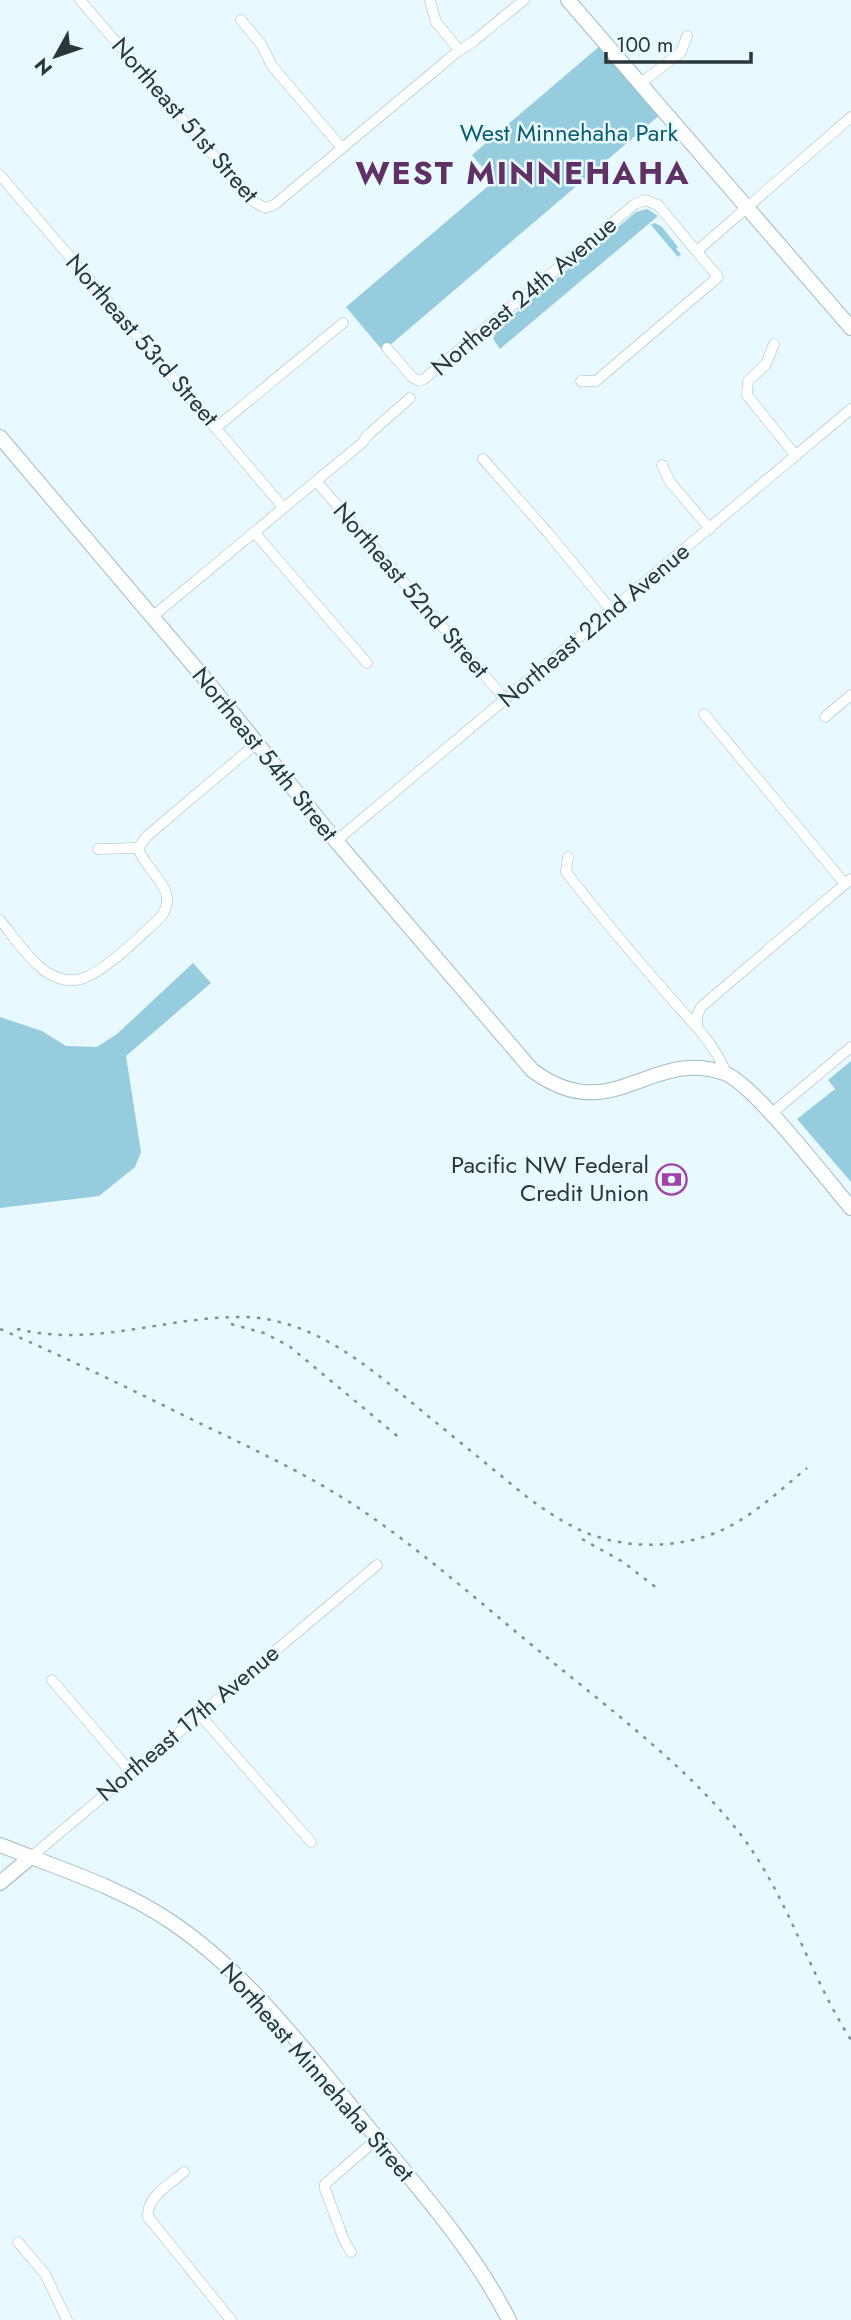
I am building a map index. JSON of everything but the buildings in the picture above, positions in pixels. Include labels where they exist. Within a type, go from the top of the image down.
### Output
[{"type":"street","name":"Northeast 51st Street","points":[[80,0],[253,201],[262,207],[274,205],[342,148]]},
{"type":"street","points":[[241,20],[261,44],[272,66],[342,148],[459,50],[472,43],[524,0]]},
{"type":"street","points":[[568,0],[851,328]]},
{"type":"street","points":[[429,1],[436,22],[459,50]]},
{"type":"street","points":[[640,84],[681,52],[687,36]]},
{"type":"street","points":[[581,381],[596,381],[718,277],[697,251],[851,117]]},
{"type":"street","name":"Northeast 53rd Street","points":[[0,174],[283,507]]},
{"type":"street","name":"Northeast 24th Avenue","points":[[387,348],[412,377],[419,381],[424,379],[635,204],[645,200],[658,205],[697,251]]},
{"type":"street","points":[[217,428],[343,323]]},
{"type":"street","points":[[774,344],[766,363],[748,381],[747,396],[796,456]]},
{"type":"street","points":[[152,617],[316,481],[410,398]]},
{"type":"street","name":"Northeast 22nd Avenue","points":[[336,841],[851,409]]},
{"type":"street","name":"Northeast 54th Street","points":[[0,437],[336,841],[532,1070],[555,1085],[576,1091],[596,1092],[624,1088],[654,1075],[686,1067],[726,1073]]},
{"type":"street","points":[[483,459],[612,611]]},
{"type":"street","points":[[662,465],[670,482],[710,529]]},
{"type":"street","name":"Northeast 52nd Street","points":[[316,481],[505,699]]},
{"type":"street","points":[[254,532],[367,663]]},
{"type":"street","points":[[825,717],[851,695]]},
{"type":"street","points":[[697,1026],[701,1007],[848,882],[704,714]]},
{"type":"street","points":[[138,848],[147,836],[257,743]]},
{"type":"street","points":[[98,849],[138,848]]},
{"type":"street","points":[[0,920],[38,966],[52,976],[69,980],[83,979],[99,970],[166,911],[169,900],[165,887],[141,858],[138,848]]},
{"type":"street","points":[[568,857],[566,872],[616,935],[697,1026],[720,1058],[726,1073],[751,1092],[851,1208]]},
{"type":"street","points":[[771,1114],[851,1047]]},
{"type":"street","name":"Northeast 17th Avenue","points":[[0,1883],[377,1565]]},
{"type":"street","points":[[52,1680],[130,1771]]},
{"type":"street","points":[[199,1714],[311,1842]]},
{"type":"street","name":"Northeast Minnehaha Street","points":[[0,1844],[121,1893],[167,1919],[222,1962],[266,2007],[377,2139],[468,2253],[509,2320]]},
{"type":"street","points":[[351,2252],[344,2240],[325,2184],[377,2139]]},
{"type":"street","points":[[184,2172],[153,2199],[148,2217],[231,2320]]},
{"type":"street","points":[[18,2242],[45,2274],[67,2320]]},
{"type":"green space","name":"West Minnehaha Park","points":[[601,45],[661,114],[383,351],[346,307],[494,181],[472,155]]},
{"type":"green space","points":[[647,209],[658,216],[500,349],[493,339],[498,328],[636,212]]},
{"type":"green space","points":[[654,223],[661,226],[678,247],[676,249],[681,254],[678,257],[651,225]]},
{"type":"green space","points":[[193,963],[211,983],[126,1056],[141,1152],[135,1167],[99,1196],[0,1208],[0,1017],[42,1031],[66,1046],[97,1047],[117,1034]]},
{"type":"green space","points":[[851,1061],[851,1182],[797,1119],[835,1089],[828,1080]]},
{"type":"railway","points":[[17,1329],[45,1334],[99,1334],[233,1317],[262,1318],[289,1325],[339,1348],[362,1363],[549,1512],[587,1533],[625,1543],[644,1545],[684,1542],[722,1530],[757,1509],[807,1468]]},
{"type":"railway","points":[[231,1324],[264,1333],[289,1346],[402,1440]]},
{"type":"railway","points":[[0,1329],[257,1451],[343,1498],[439,1568],[632,1727],[704,1793],[744,1839],[774,1887],[823,1990],[851,2040]]},
{"type":"railway","points":[[582,1539],[623,1562],[658,1589]]},
{"type":"place","name":"Pacific NW Federal Credit Union","points":[[672,1179]]},
{"type":"district","name":"WEST MINNEHAHA","points":[[523,173]]}]
